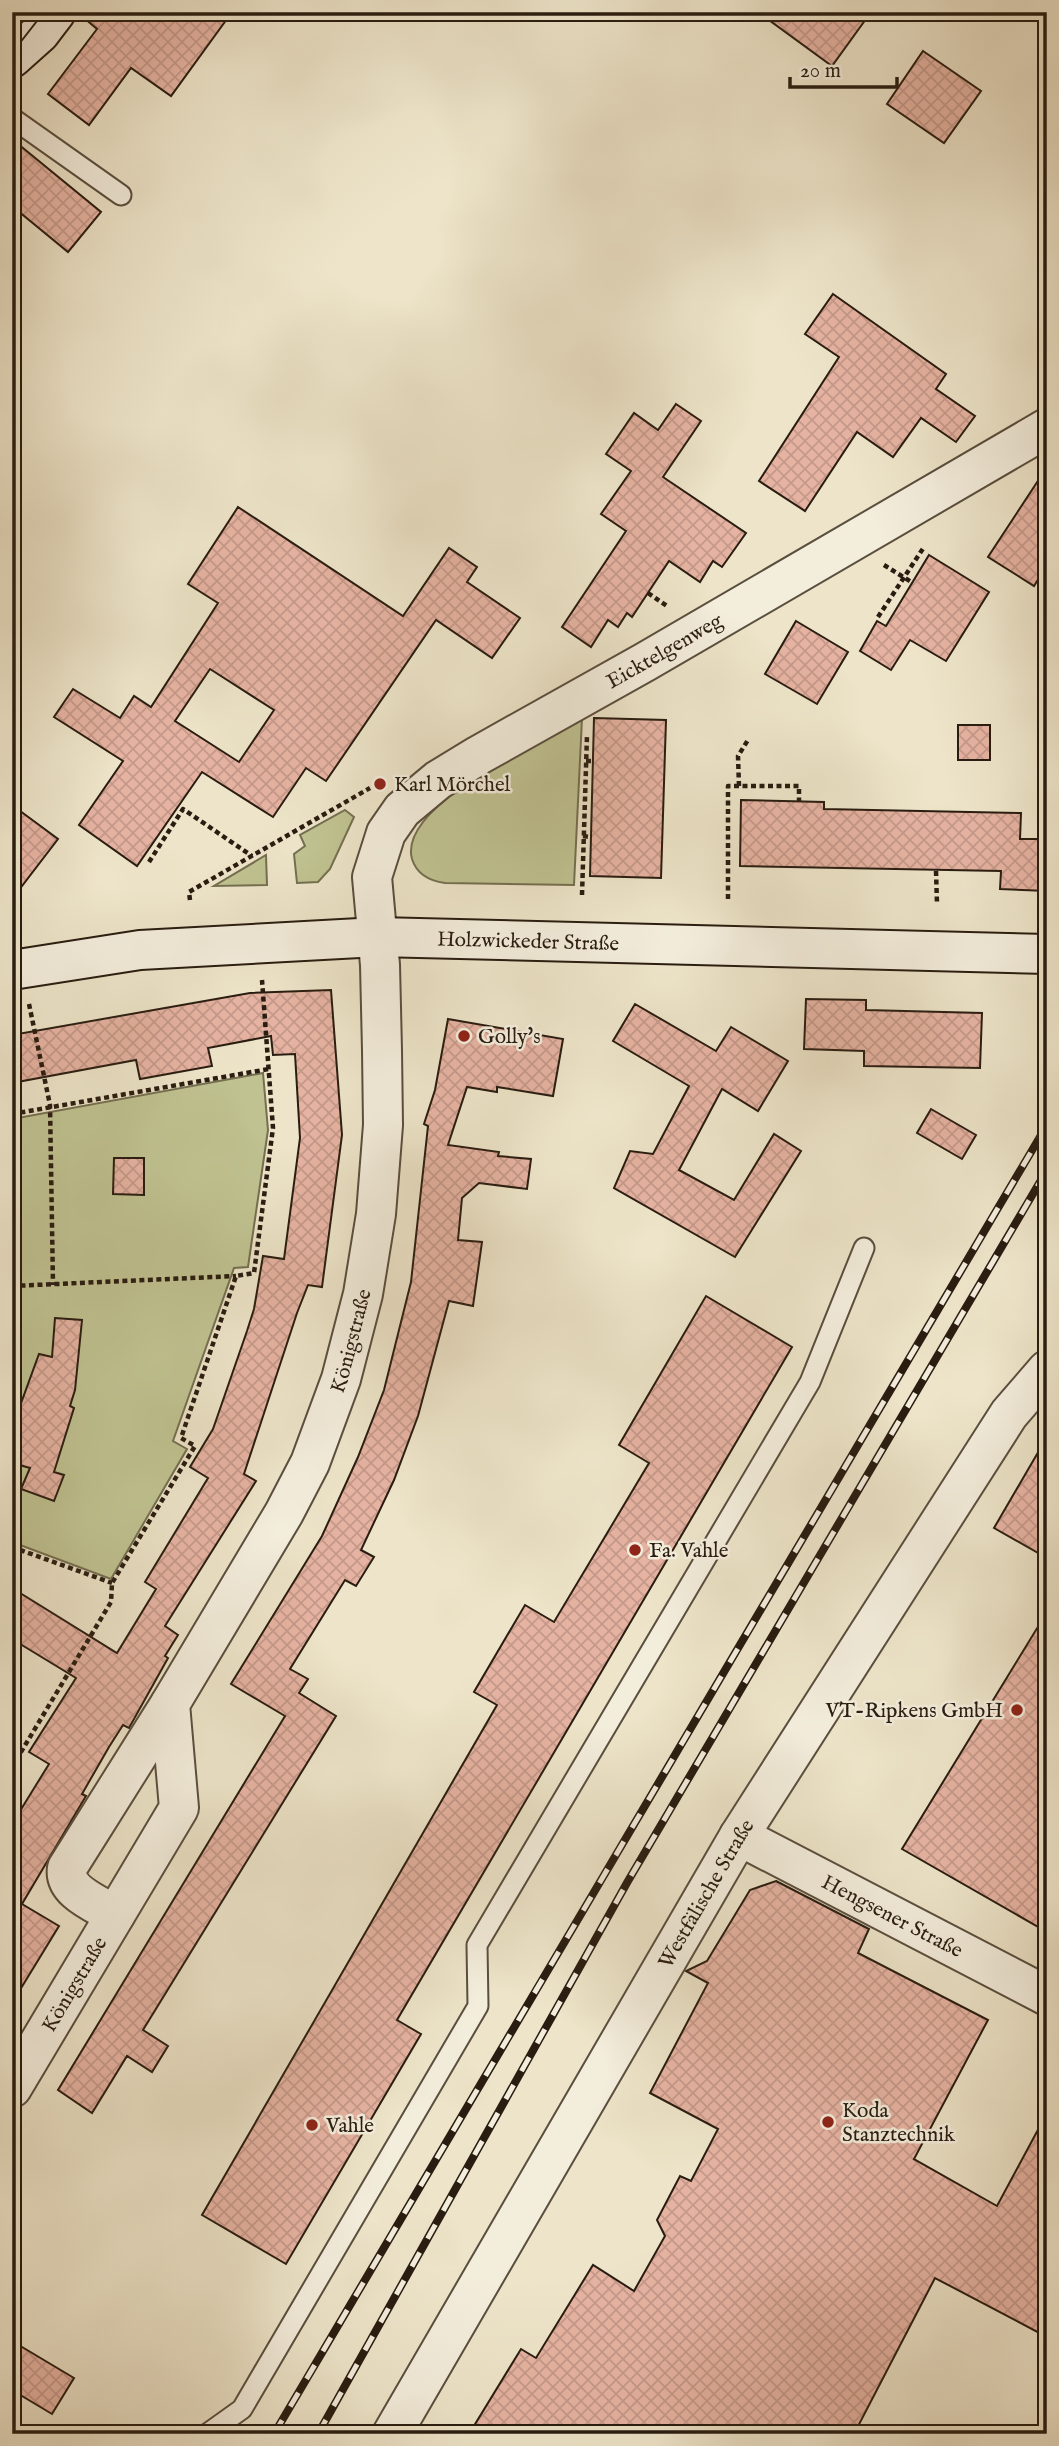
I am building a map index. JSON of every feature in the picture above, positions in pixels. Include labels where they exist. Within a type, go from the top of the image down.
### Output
[{"type":"street","points":[[12,58],[56,12]]},
{"type":"street","name":"Eicktelgenweg","points":[[378,937],[372,877],[386,833],[402,810],[438,780],[1047,428]]},
{"type":"street","name":"Holzwickeder Straße","points":[[20,986],[140,950],[378,937],[1047,954]]},
{"type":"street","name":"Königstraße","points":[[115,1915],[71,1886],[66,1877],[67,1868],[170,1704],[284,1513],[310,1463],[341,1380],[363,1294],[376,1214],[383,1125],[378,937]]},
{"type":"street","name":"Westfälische Straße","points":[[391,2434],[738,1836],[1009,1414],[1047,1370]]},
{"type":"street","name":"Königstraße","points":[[12,2088],[179,1808],[170,1704]]},
{"type":"street","name":"Hengsener Straße","points":[[738,1836],[1047,1996]]},
{"type":"lane","points":[[12,118],[121,195]]},
{"type":"lane","points":[[208,2434],[242,2409],[478,2006],[477,1945],[810,1382],[864,1248]]},
{"type":"path","points":[[878,617],[924,547]]},
{"type":"path","points":[[648,593],[667,606],[671,613]]},
{"type":"path","points":[[579,699],[588,715],[582,895]]},
{"type":"path","points":[[739,786],[738,756],[748,740]]},
{"type":"path","points":[[586,761],[593,761]]},
{"type":"path","points":[[190,900],[189,892],[375,785]]},
{"type":"path","points":[[728,900],[728,786],[799,786],[799,801]]},
{"type":"path","points":[[149,862],[183,809],[252,856]]},
{"type":"path","points":[[583,836],[590,837]]},
{"type":"path","points":[[936,871],[937,904]]},
{"type":"path","points":[[12,1286],[254,1273],[273,1128],[262,978]]},
{"type":"path","points":[[20,986],[50,1105],[52,1285]]},
{"type":"path","points":[[12,1114],[50,1105],[269,1069]]},
{"type":"path","points":[[12,1768],[111,1602],[112,1583],[195,1446],[181,1438],[236,1276]]},
{"type":"path","points":[[12,1547],[112,1583]]},
{"type":"green space","points":[[582,718],[574,885],[445,883],[429,879],[421,873],[412,859],[413,838],[427,817],[449,796],[477,776]]},
{"type":"green space","points":[[345,810],[354,817],[330,869],[318,882],[297,883],[294,854],[305,846],[300,835]]},
{"type":"green space","points":[[266,855],[267,885],[214,886]]},
{"type":"green space","points":[[263,1073],[268,1130],[248,1267],[234,1268],[173,1441],[187,1449],[111,1579],[12,1542],[12,1119]]},
{"type":"building","points":[[77,12],[232,12],[171,96],[131,68],[89,125],[48,94],[97,29]]},
{"type":"building","points":[[758,12],[871,12],[832,66]]},
{"type":"building","points":[[923,51],[981,91],[944,143],[887,104]]},
{"type":"building","points":[[12,139],[101,212],[68,252],[12,206]]},
{"type":"building","points":[[833,294],[946,374],[936,389],[975,416],[956,442],[921,418],[893,457],[857,432],[805,511],[759,481],[839,357],[805,334]]},
{"type":"building","points":[[676,404],[701,421],[663,477],[746,533],[722,567],[713,561],[700,582],[669,561],[632,617],[627,613],[618,627],[608,620],[591,647],[562,627],[626,531],[601,514],[631,471],[606,454],[634,413],[658,430]]},
{"type":"building","points":[[1047,467],[1047,565],[1034,586],[988,557]]},
{"type":"building","points":[[238,507],[403,616],[449,548],[477,567],[467,582],[520,618],[492,658],[436,620],[326,781],[306,768],[273,817],[202,772],[137,866],[79,825],[123,761],[54,717],[73,689],[120,718],[134,696],[151,707],[218,603],[188,584]],"holes":[[[210,669],[274,710],[239,762],[175,721]]]},
{"type":"building","points":[[929,555],[989,592],[946,661],[910,640],[891,670],[860,651],[877,621],[886,626]]},
{"type":"building","points":[[796,621],[848,652],[817,704],[765,674]]},
{"type":"building","points":[[594,718],[666,720],[661,878],[590,876]]},
{"type":"building","points":[[958,725],[990,725],[990,760],[958,760]]},
{"type":"building","points":[[741,800],[824,802],[824,809],[1021,813],[1020,839],[1047,839],[1047,891],[1000,889],[1001,871],[740,866]]},
{"type":"building","points":[[12,805],[58,839],[12,899]]},
{"type":"building","points":[[331,990],[342,1135],[322,1287],[308,1285],[297,1313],[244,1474],[256,1481],[165,1626],[178,1635],[165,1656],[168,1658],[129,1728],[123,1725],[109,1747],[82,1794],[86,1796],[22,1904],[59,1926],[12,2003],[12,1824],[49,1764],[29,1752],[76,1678],[12,1639],[12,1588],[117,1653],[156,1589],[145,1582],[208,1478],[190,1467],[213,1429],[247,1331],[254,1309],[263,1256],[284,1259],[300,1138],[295,1054],[273,1055],[271,1036],[208,1048],[212,1066],[140,1079],[136,1060],[12,1083],[12,1035],[250,993]]},
{"type":"building","points":[[806,999],[866,1000],[866,1010],[982,1013],[980,1068],[864,1066],[864,1051],[804,1049]]},
{"type":"building","points":[[635,1004],[716,1051],[731,1027],[788,1061],[758,1111],[722,1089],[679,1170],[734,1200],[774,1134],[801,1151],[735,1257],[614,1188],[630,1151],[653,1154],[689,1086],[613,1041]]},
{"type":"building","points":[[448,1019],[563,1039],[553,1096],[497,1087],[497,1092],[467,1087],[448,1145],[499,1152],[498,1156],[531,1159],[527,1189],[479,1183],[462,1198],[458,1240],[482,1242],[473,1306],[449,1301],[418,1416],[394,1480],[361,1550],[374,1557],[356,1586],[345,1580],[290,1669],[308,1679],[299,1693],[336,1716],[143,2030],[168,2046],[152,2072],[127,2056],[92,2113],[58,2090],[285,1716],[231,1684],[322,1536],[358,1457],[384,1390],[411,1282],[428,1126],[424,1124],[435,1090]]},
{"type":"building","points":[[931,1109],[976,1135],[962,1159],[917,1133]]},
{"type":"building","points":[[114,1158],[144,1158],[144,1195],[113,1194]]},
{"type":"building","points":[[706,1296],[792,1347],[397,2020],[421,2034],[286,2264],[202,2215],[497,1705],[474,1692],[525,1605],[554,1622],[649,1463],[619,1445]]},
{"type":"building","points":[[55,1318],[82,1320],[75,1390],[70,1406],[74,1408],[54,1472],[64,1475],[54,1501],[21,1489],[30,1468],[12,1463],[12,1428],[39,1354],[52,1357]]},
{"type":"building","points":[[1047,1437],[1047,1558],[994,1528]]},
{"type":"building","name":"VT-Ripkens GmbH","points":[[1047,1612],[1047,1932],[902,1849]]},
{"type":"building","name":"Koda Stanztechnik","points":[[776,1881],[869,1929],[858,1953],[988,2020],[914,2159],[997,2206],[1047,2113],[1047,2337],[935,2278],[854,2434],[469,2434],[521,2349],[536,2358],[593,2265],[634,2291],[665,2236],[657,2220],[680,2176],[691,2181],[718,2129],[650,2093],[708,1983],[686,1971],[707,1961],[750,1890]]},
{"type":"building","points":[[12,2341],[74,2378],[52,2414],[12,2390]]},
{"type":"tram line","points":[[12,16],[15,12]]},
{"type":"tram line","points":[[12,53],[44,12]]},
{"type":"railway","points":[[274,2434],[1047,1125]]},
{"type":"railway","points":[[318,2434],[628,1881],[1047,1170]]},
{"type":"place","name":"Karl Mörchel","points":[[380,784]]},
{"type":"place","name":"Golly's","points":[[464,1036]]},
{"type":"place","name":"Fa. Vahle","points":[[635,1550]]},
{"type":"place","name":"VT-Ripkens GmbH","points":[[1017,1710]]},
{"type":"place","name":"Koda Stanztechnik","points":[[828,2122]]},
{"type":"place","name":"Vahle","points":[[312,2125]]}]
